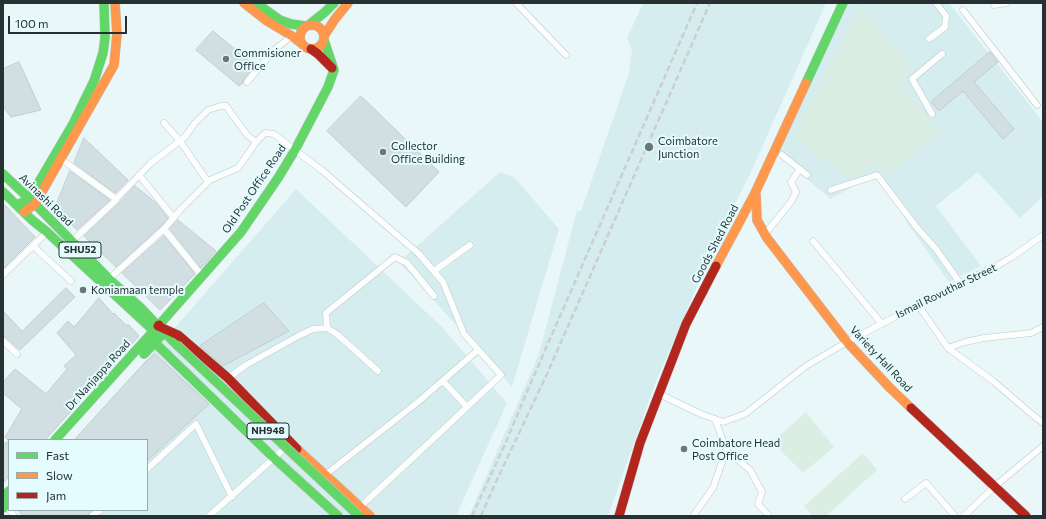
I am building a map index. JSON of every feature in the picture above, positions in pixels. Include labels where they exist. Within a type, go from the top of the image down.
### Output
[{"type":"main road","points":[[32,201],[94,81],[103,53],[105,38],[104,3]]},
{"type":"main road","points":[[20,209],[32,201],[61,159],[114,65],[117,34],[115,3]]},
{"type":"main road","points":[[244,3],[307,48],[318,54],[334,70]]},
{"type":"main road","points":[[256,3],[280,20],[291,24],[318,26],[323,32],[334,70]]},
{"type":"main road","points":[[301,43],[300,31],[325,12],[334,3]]},
{"type":"main road","points":[[311,49],[319,47],[335,19],[348,3]]},
{"type":"main road","name":"Goods Shed Road","points":[[619,516],[640,443],[686,324],[755,194],[843,3]]},
{"type":"main road","name":"Old Post Office Road","points":[[155,334],[202,276],[241,232],[278,178],[295,150],[328,87],[334,70]]},
{"type":"main road","name":"Avinashi Road","points":[[3,174],[32,201],[110,280],[141,308],[155,334]]},
{"type":"main road","name":"Variety Hall Road","points":[[755,194],[757,220],[765,234],[846,342],[890,388],[1026,516]]},
{"type":"main road","name":"Avinashi Road","points":[[4,196],[47,232],[155,334]]},
{"type":"main road","points":[[155,334],[178,335],[228,378],[290,442],[325,475],[359,512],[370,516]]},
{"type":"main road","points":[[155,334],[274,458],[338,516]]},
{"type":"main road","name":"NH948","points":[[155,334],[175,348],[307,468],[359,512]]},
{"type":"main road","name":"Dr Nanjappa Road","points":[[56,439],[155,334]]},
{"type":"main road","name":"Dr Nanjappa Road","points":[[67,439],[155,334]]},
{"type":"main road","name":"NH948","points":[[175,348],[347,516]]},
{"type":"main road","points":[[282,451],[292,460]]},
{"type":"main road","points":[[612,516],[623,502]]},
{"type":"main road","points":[[623,502],[624,516]]},
{"type":"street","points":[[516,3],[566,55]]},
{"type":"street","points":[[929,39],[945,27],[946,16],[936,3]]},
{"type":"street","points":[[994,5],[1007,3]]},
{"type":"street","points":[[963,10],[1037,105]]},
{"type":"street","points":[[247,82],[274,50],[292,36]]},
{"type":"street","points":[[932,114],[912,79],[942,54]]},
{"type":"street","points":[[61,159],[116,199],[152,164],[185,137],[195,123],[208,110],[226,106],[247,135],[256,142]]},
{"type":"street","points":[[164,123],[180,141],[208,182]]},
{"type":"street","points":[[110,280],[164,229],[181,209],[210,180],[238,168],[256,142],[265,134],[274,134],[324,172],[419,254],[443,282],[464,334],[501,375],[359,512]]},
{"type":"street","points":[[782,155],[808,175]]},
{"type":"street","points":[[765,234],[791,202],[796,192],[791,182],[800,169]]},
{"type":"street","points":[[140,175],[174,218]]},
{"type":"street","points":[[831,190],[877,175],[918,229],[936,249],[960,283]]},
{"type":"street","points":[[72,241],[116,200]]},
{"type":"street","points":[[164,229],[202,276]]},
{"type":"street","points":[[3,275],[47,232]]},
{"type":"street","name":"Ismail Rovuthar Street","points":[[715,419],[723,422],[745,414],[806,366],[846,342],[960,283],[995,267],[1043,235]]},
{"type":"street","points":[[813,242],[882,324]]},
{"type":"street","points":[[434,271],[470,245]]},
{"type":"street","points":[[33,246],[71,281]]},
{"type":"street","points":[[327,328],[326,313],[395,257],[407,263],[434,296]]},
{"type":"street","points":[[918,305],[948,348],[993,381],[1043,423]]},
{"type":"street","points":[[948,348],[965,342],[984,338],[1031,333],[1043,326]]},
{"type":"street","points":[[228,378],[246,365],[300,335],[313,329],[327,328],[338,335],[378,372]]},
{"type":"street","points":[[3,341],[17,354]]},
{"type":"street","points":[[325,475],[418,402],[478,350]]},
{"type":"street","points":[[443,381],[467,407]]},
{"type":"street","points":[[659,394],[715,419],[726,450],[750,470],[762,492],[758,504],[770,516]]},
{"type":"street","points":[[148,468],[196,424],[232,497]]},
{"type":"street","points":[[209,516],[232,497],[290,442]]},
{"type":"street","points":[[964,516],[994,486],[1043,446]]},
{"type":"street","points":[[693,516],[713,488],[726,450]]},
{"type":"street","points":[[905,499],[926,483],[955,516]]},
{"type":"shaded area","points":[[643,3],[826,3],[750,174],[715,245],[656,381],[608,516],[469,516],[539,354],[577,210],[581,211],[629,73],[632,50],[627,38]]},
{"type":"shaded area","points":[[847,3],[949,3],[1043,122],[1043,196],[1020,218],[978,172],[936,206],[981,266],[949,282],[910,227],[877,172],[831,199],[776,154]]},
{"type":"shaded area","points":[[500,172],[514,177],[559,229],[512,387],[399,262]]},
{"type":"shaded area","points":[[296,189],[443,328],[507,403],[456,516],[27,516],[20,511],[148,511],[148,439],[78,439]]},
{"type":"green space","points":[[859,7],[911,66],[900,88],[941,131],[884,177],[874,164],[850,179],[793,137]]},
{"type":"green space","points":[[806,412],[834,447],[803,473],[772,442]]},
{"type":"green space","points":[[863,453],[877,470],[826,516],[813,516],[804,506]]},
{"type":"building","name":"Commisioner Office","points":[[213,31],[255,66],[244,79],[243,83],[239,86],[196,50]]},
{"type":"building","points":[[990,52],[998,62],[974,82],[1014,129],[1003,139],[963,91],[939,111],[931,102]]},
{"type":"building","points":[[19,62],[41,110],[11,117],[3,107],[3,69]]},
{"type":"building","name":"Collector Office Building","points":[[361,96],[439,172],[406,207],[327,131]]},
{"type":"building","points":[[84,138],[128,180],[115,193],[74,163]]},
{"type":"building","points":[[70,171],[110,200],[77,230],[55,208]]},
{"type":"building","points":[[135,186],[155,202],[168,218],[116,267],[84,236]]},
{"type":"building","points":[[3,203],[35,237],[3,269]]},
{"type":"building","points":[[178,220],[216,251],[201,268],[170,229]]},
{"type":"building","points":[[164,236],[195,274],[160,310],[122,273]]},
{"type":"building","points":[[66,288],[75,297],[20,350],[3,335],[3,311],[22,331]]},
{"type":"building","points":[[99,298],[113,314],[114,313],[127,326],[128,324],[139,336],[46,439],[8,440],[5,437],[22,409],[3,393],[3,382],[15,369],[46,394],[67,369],[64,366],[76,355],[57,333],[68,321],[74,327]]},
{"type":"building","points":[[264,303],[289,331],[223,366],[200,346]]},
{"type":"building","points":[[155,354],[209,404],[148,460],[148,439],[75,439],[146,361]]},
{"type":"building","points":[[8,442],[8,477],[3,483],[3,445]]},
{"type":"building","points":[[19,511],[91,511],[88,516],[23,516]]},
{"type":"railway","points":[[472,516],[506,442],[697,3]]},
{"type":"railway","points":[[481,516],[547,374],[710,3]]},
{"type":"traffic: fast","points":[[17,205],[29,199],[73,124],[94,81],[103,53],[105,38],[104,3]]},
{"type":"traffic: fast","points":[[256,3],[280,20],[291,24],[306,26]]},
{"type":"traffic: fast","points":[[310,24],[334,3]]},
{"type":"traffic: fast","points":[[806,83],[843,3]]},
{"type":"traffic: fast","points":[[159,325],[241,232],[278,178],[295,150],[328,87],[334,70],[324,40]]},
{"type":"traffic: fast","points":[[3,174],[158,326]]},
{"type":"traffic: fast","points":[[3,192],[154,331]]},
{"type":"traffic: fast","points":[[56,439],[158,326],[177,345]]},
{"type":"traffic: fast","points":[[144,354],[160,337]]},
{"type":"traffic: fast","points":[[150,338],[274,458],[338,516]]},
{"type":"traffic: fast","points":[[177,345],[359,516]]},
{"type":"traffic: fast","points":[[3,497],[8,492]]},
{"type":"traffic: fast","points":[[3,508],[8,504]]},
{"type":"traffic: slow","points":[[24,212],[35,204],[114,65],[117,34],[115,3]]},
{"type":"traffic: slow","points":[[244,3],[267,21],[301,43]]},
{"type":"traffic: slow","points":[[324,36],[348,3]]},
{"type":"traffic: slow","points":[[312,25],[321,28],[324,37],[321,46],[312,49],[303,46],[300,37],[303,28],[312,25]]},
{"type":"traffic: slow","points":[[716,266],[755,193],[806,83]]},
{"type":"traffic: slow","points":[[756,195],[757,220],[767,238],[847,342],[911,408]]},
{"type":"traffic: slow","points":[[297,449],[370,516]]},
{"type":"traffic: jam","points":[[311,49],[332,68]]},
{"type":"traffic: jam","points":[[619,516],[640,443],[686,324],[716,266]]},
{"type":"traffic: jam","points":[[159,325],[158,326],[178,335],[228,378],[297,449]]},
{"type":"traffic: jam","points":[[911,408],[1026,516]]},
{"type":"place","name":"Commisioner Office","points":[[226,59]]},
{"type":"place","name":"Coimbatore Junction","points":[[649,147]]},
{"type":"place","name":"Collector Office Building","points":[[383,152]]},
{"type":"place","name":"Koniamaan temple","points":[[83,290]]},
{"type":"place","name":"Coimbatore Head Post Office","points":[[684,449]]}]
